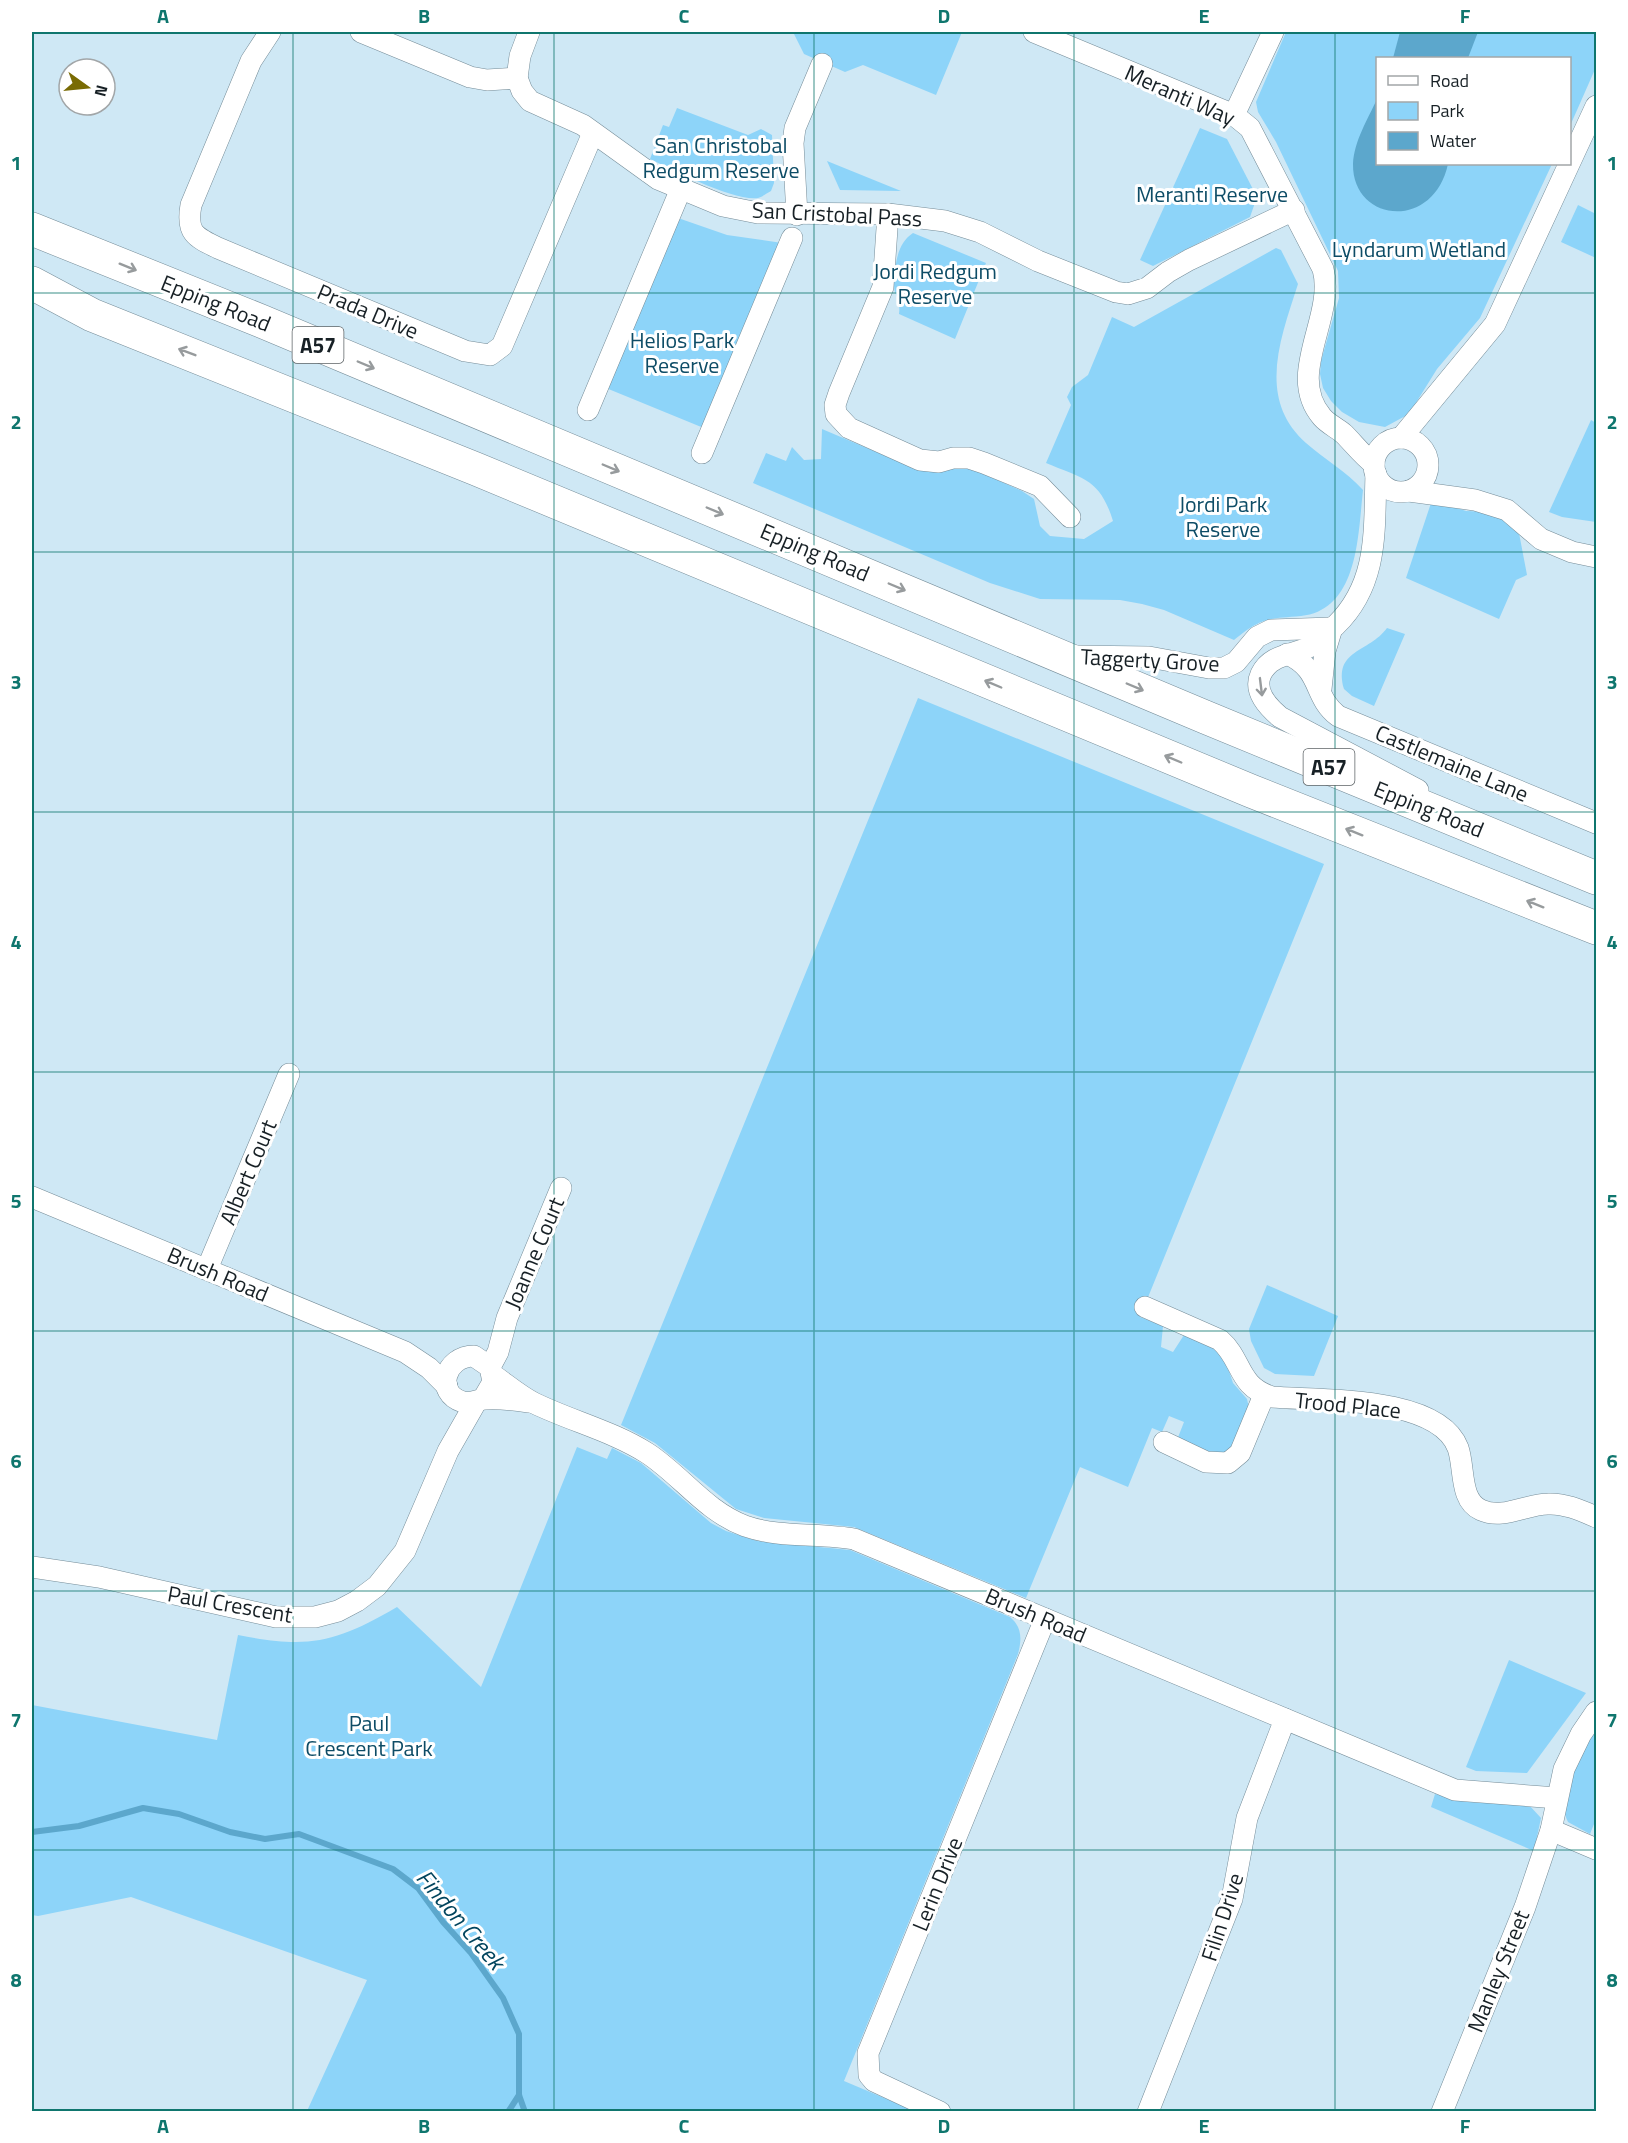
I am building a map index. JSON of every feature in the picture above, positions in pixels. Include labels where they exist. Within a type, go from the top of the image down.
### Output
[{"type":"main road","name":"Epping Road","points":[[32,229],[261,321],[1596,878]]},
{"type":"main road","points":[[32,283],[92,315],[241,374],[1251,791],[1596,928]]},
{"type":"street","name":"Prada Drive","points":[[251,61],[256,32]]},
{"type":"street","name":"Prada Drive","points":[[270,32],[251,61],[191,205],[189,220],[195,235],[218,248],[476,354],[490,355],[502,346],[593,133]]},
{"type":"street","points":[[361,32],[470,77],[487,80],[517,78],[520,56],[529,32]]},
{"type":"street","name":"Meranti Way","points":[[1034,32],[1234,115],[1250,128],[1260,141],[1323,269],[1327,285],[1310,357],[1308,375],[1310,398],[1322,418],[1339,430],[1375,469]]},
{"type":"street","points":[[1234,115],[1273,32]]},
{"type":"street","points":[[797,214],[793,143],[795,128],[822,64]]},
{"type":"street","name":"San Cristobal Pass","points":[[517,78],[522,91],[530,101],[593,133],[658,179],[680,190],[732,208],[758,213],[888,214],[963,225],[1038,261],[1116,292],[1128,294],[1147,288],[1178,266],[1294,210]]},
{"type":"street","points":[[1571,160],[1596,106]]},
{"type":"street","points":[[1538,854],[1280,717],[1263,699],[1259,677],[1267,663],[1311,646],[1351,610],[1364,587],[1373,538],[1375,469],[1379,449],[1396,439],[1440,392],[1495,324],[1569,165]]},
{"type":"street","points":[[588,410],[680,190]]},
{"type":"street","points":[[888,214],[883,287],[838,393],[836,414],[849,428],[920,459],[939,462],[953,458],[969,458],[1040,486],[1071,517]]},
{"type":"street","points":[[702,453],[792,238]]},
{"type":"street","points":[[1373,538],[1380,519],[1405,492],[1422,482],[1426,475],[1427,435],[1440,392]]},
{"type":"street","points":[[1339,430],[1415,442],[1438,476],[1455,491],[1507,510],[1541,539],[1557,547],[1596,557]]},
{"type":"street","points":[[1375,469],[1386,487],[1405,492],[1475,500]]},
{"type":"street","points":[[1321,689],[1324,651],[1332,628]]},
{"type":"street","name":"Taggerty Grove","points":[[1062,656],[1149,657],[1209,669],[1224,668],[1236,662],[1257,638],[1271,630],[1332,628]]},
{"type":"street","name":"Castlemaine Lane","points":[[1287,654],[1303,661],[1321,689],[1324,702],[1338,716],[1596,824]]},
{"type":"street","name":"Albert Court","points":[[207,1269],[289,1074]]},
{"type":"street","name":"Joanne Court","points":[[479,1364],[501,1344],[507,1318],[561,1188]]},
{"type":"street","name":"Brush Road","points":[[32,1197],[405,1352],[429,1368],[448,1389]]},
{"type":"street","name":"Trood Place","points":[[1144,1307],[1220,1340],[1228,1347],[1241,1374],[1250,1386],[1264,1395],[1400,1408],[1436,1424],[1454,1441],[1461,1458],[1467,1495],[1474,1506],[1483,1511],[1506,1513],[1550,1503],[1596,1517]]},
{"type":"street","name":"Brush Road","points":[[405,1352],[479,1364],[532,1403],[628,1442],[648,1454],[728,1518],[770,1531],[854,1539],[1455,1790],[1557,1798]]},
{"type":"street","points":[[479,1364],[491,1388],[479,1400],[462,1401],[448,1389],[448,1370],[479,1364]]},
{"type":"street","name":"Paul Crescent","points":[[448,1389],[451,1431],[448,1451]]},
{"type":"street","points":[[1164,1442],[1206,1462],[1228,1463],[1240,1453],[1264,1395]]},
{"type":"street","name":"Brush Road","points":[[479,1400],[532,1403]]},
{"type":"street","name":"Paul Crescent","points":[[32,1567],[99,1577],[276,1617],[315,1617],[338,1611],[357,1601],[377,1586],[394,1568],[415,1532],[448,1451],[479,1400]]},
{"type":"street","name":"Lerin Drive","points":[[940,2112],[874,2081],[869,2075],[868,2054],[1045,1619]]},
{"type":"street","name":"Manley Street","points":[[1442,2112],[1525,1907],[1551,1830],[1557,1798],[1571,1751],[1596,1712]]},
{"type":"street","name":"Filin Drive","points":[[1148,2112],[1229,1910],[1238,1877],[1247,1818],[1285,1719]]},
{"type":"street","points":[[1551,1830],[1596,1849]]},
{"type":"green space","points":[[793,32],[962,32],[936,95],[863,65],[845,72],[804,54]]},
{"type":"green space","name":"Lyndarum Wetland","points":[[1286,32],[1596,32],[1596,67],[1571,124],[1571,57],[1376,57],[1376,165],[1552,165],[1480,318],[1437,369],[1409,414],[1385,427],[1359,422],[1342,412],[1323,388],[1320,374],[1321,361],[1339,298],[1338,271],[1276,142],[1258,112],[1256,102]]},
{"type":"green space","name":"San Christobal Redgum Reserve","points":[[677,108],[748,135],[761,129],[772,135],[774,183],[771,191],[758,198],[734,195],[703,184],[650,159],[663,125],[669,127]]},
{"type":"green space","name":"Meranti Reserve","points":[[1200,128],[1227,139],[1257,197],[1250,217],[1153,266],[1140,260]]},
{"type":"green space","points":[[827,161],[901,191],[840,190]]},
{"type":"green space","points":[[1578,205],[1596,214],[1596,258],[1561,242]]},
{"type":"green space","name":"Helios Park Reserve","points":[[678,218],[727,235],[789,244],[711,431],[606,388]]},
{"type":"green space","name":"Jordi Redgum Reserve","points":[[913,233],[986,263],[955,339],[899,314],[894,286],[896,264],[903,243]]},
{"type":"green space","name":"Jordi Park Reserve","points":[[1276,248],[1281,250],[1298,284],[1285,325],[1277,367],[1277,387],[1281,407],[1291,426],[1306,443],[1363,490],[1352,567],[1345,585],[1334,600],[1320,611],[1301,616],[1265,620],[1234,640],[1164,610],[1142,604],[1120,600],[1040,599],[990,583],[753,483],[766,453],[786,461],[792,447],[804,460],[821,459],[822,429],[914,468],[973,469],[1022,491],[1034,499],[1040,526],[1050,536],[1084,539],[1113,521],[1108,507],[1096,488],[1089,482],[1046,463],[1071,405],[1067,397],[1072,387],[1088,375],[1112,317],[1134,327]]},
{"type":"green space","points":[[1591,420],[1596,423],[1596,522],[1562,517],[1549,512]]},
{"type":"green space","points":[[1432,500],[1466,511],[1490,512],[1502,516],[1519,533],[1527,575],[1516,580],[1499,619],[1406,578]]},
{"type":"green space","points":[[1387,628],[1405,634],[1374,706],[1352,696],[1344,689],[1342,676],[1348,659],[1380,636]]},
{"type":"green space","points":[[918,698],[1324,864],[1140,1317],[1163,1326],[1161,1347],[1173,1352],[1184,1335],[1213,1348],[1226,1362],[1233,1383],[1247,1399],[1249,1408],[1232,1446],[1224,1455],[1177,1440],[1184,1422],[1169,1416],[1162,1432],[1152,1428],[1128,1487],[1080,1467],[1026,1598],[854,1527],[764,1518],[736,1509],[655,1443],[621,1425]]},
{"type":"green space","points":[[1267,1285],[1338,1316],[1314,1376],[1275,1374],[1264,1368],[1251,1341],[1249,1329]]},
{"type":"green space","name":"Paul Crescent Park","points":[[577,1447],[607,1459],[612,1448],[641,1463],[711,1523],[726,1531],[757,1541],[850,1550],[1010,1617],[1017,1625],[1020,1638],[1018,1654],[844,2081],[915,2111],[307,2111],[367,1980],[131,1897],[38,1916],[32,1915],[32,1705],[217,1740],[238,1635],[284,1642],[321,1640],[356,1629],[397,1607],[481,1687]]},
{"type":"green space","points":[[1509,1660],[1586,1693],[1527,1773],[1476,1771],[1466,1767]]},
{"type":"green space","points":[[1596,1728],[1596,1819],[1590,1834],[1568,1822],[1565,1799],[1572,1774]]},
{"type":"green space","points":[[1435,1794],[1467,1802],[1529,1805],[1541,1818],[1534,1851],[1431,1807]]},
{"type":"water","points":[[1400,32],[1478,32],[1468,57],[1393,57]]},
{"type":"water","points":[[1376,101],[1376,165],[1448,165],[1440,186],[1427,201],[1411,209],[1394,211],[1379,207],[1365,198],[1356,183],[1353,164],[1362,130]]},
{"type":"waterway","name":"Findon Creek","points":[[32,1832],[79,1826],[143,1808],[179,1814],[230,1832],[265,1839],[299,1834],[393,1869],[418,1888],[443,1922],[471,1953],[503,1998],[519,2034],[519,2095],[525,2112]]},
{"type":"waterway","points":[[508,2112],[519,2095]]}]
